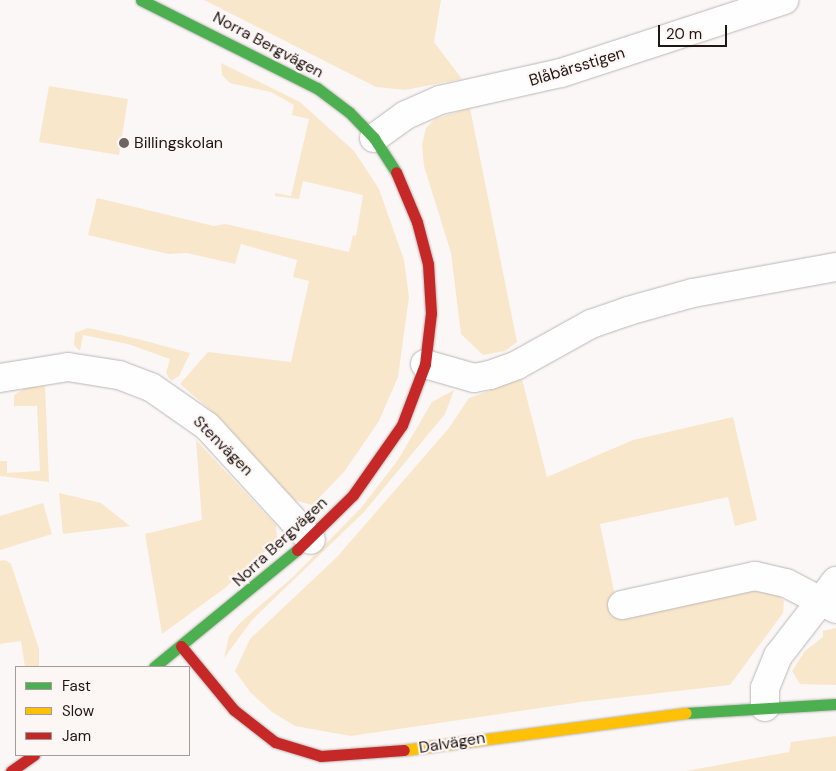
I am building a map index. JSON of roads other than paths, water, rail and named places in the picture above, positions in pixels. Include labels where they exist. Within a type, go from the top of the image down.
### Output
[{"type":"street","name":"Norra Bergvägen","points":[[142,0],[317,88],[349,112],[374,138],[407,193],[428,264],[431,313],[425,364],[402,425],[384,454],[311,540],[155,666]]},
{"type":"street","name":"Blåbärsstigen","points":[[374,138],[406,115],[440,100],[561,73],[784,0]]},
{"type":"street","points":[[425,364],[474,378],[517,365],[592,324],[628,311],[693,294],[836,267]]},
{"type":"street","name":"Stenvägen","points":[[0,378],[68,367],[119,375],[151,387],[207,426],[311,540]]},
{"type":"street","points":[[622,604],[755,576],[786,583],[828,606]]},
{"type":"street","points":[[766,707],[765,688],[778,656],[828,606],[836,581]]},
{"type":"street","name":"Dalvägen","points":[[181,646],[206,681],[234,710],[275,742],[321,756],[378,754],[553,726],[766,707],[836,704]]},
{"type":"street","points":[[11,771],[33,756]]},
{"type":"place","name":"Billingskolan","points":[[124,143]]}]
